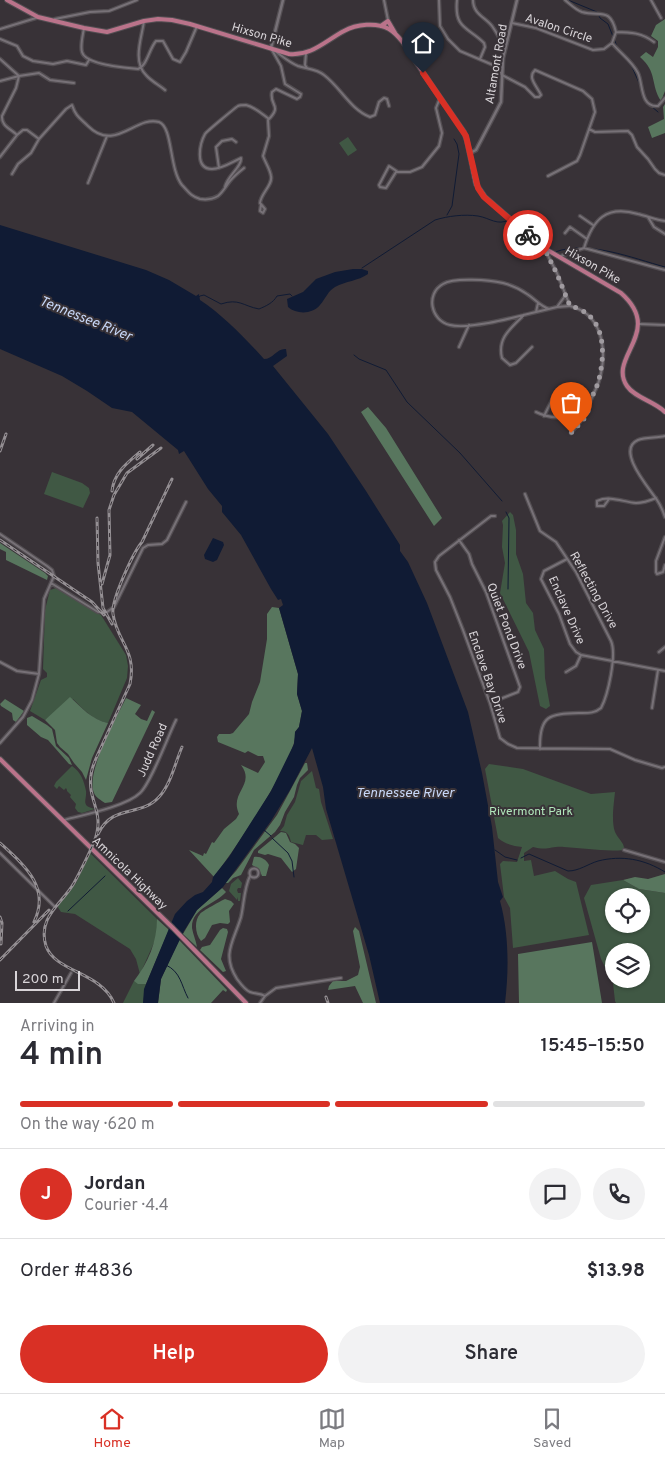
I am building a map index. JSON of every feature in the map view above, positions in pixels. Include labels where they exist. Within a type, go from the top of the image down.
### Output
[{"type":"main road","name":"Hixson Pike","points":[[8,0],[38,17],[84,28],[107,32],[144,21],[172,20],[289,54],[312,51],[344,30],[353,27],[369,25],[389,29],[464,132],[476,184],[484,197],[544,248],[624,296],[635,310],[639,324]]},
{"type":"main road","points":[[381,26],[388,21],[394,34]]},
{"type":"main road","points":[[639,324],[635,344],[624,367],[624,378],[631,390],[653,402],[665,412]]},
{"type":"main road","name":"Amnicola Highway","points":[[0,759],[164,919],[246,1003]]},
{"type":"street","points":[[51,20],[90,12],[110,11],[137,0]]},
{"type":"street","points":[[261,205],[261,196],[272,177],[263,156],[269,136],[269,119],[276,111],[271,95],[274,89],[297,99],[301,94],[285,84],[281,66],[271,48],[283,0]]},
{"type":"street","points":[[384,0],[389,29]]},
{"type":"street","points":[[439,0],[440,26],[448,39],[460,50],[493,66],[502,75],[525,87],[538,98],[541,95],[532,77],[532,72],[535,70],[583,91],[592,99],[595,112],[580,155],[576,161],[548,176]]},
{"type":"street","points":[[457,0],[456,12],[459,22],[484,44],[480,59]]},
{"type":"street","points":[[473,0],[473,5],[478,14],[492,25],[505,48]]},
{"type":"street","name":"Altamont Road","points":[[470,153],[476,150],[501,102],[505,48],[517,0]]},
{"type":"street","name":"Avalon Circle","points":[[565,0],[580,12],[607,15],[614,22],[616,32]]},
{"type":"street","points":[[651,0],[661,18]]},
{"type":"street","points":[[0,29],[38,17]]},
{"type":"street","points":[[144,21],[139,54],[141,69],[165,90]]},
{"type":"street","name":"Avalon Circle","points":[[512,23],[536,28],[593,50],[604,48],[612,43]]},
{"type":"street","points":[[141,69],[156,40],[163,41],[173,59],[180,62],[197,26]]},
{"type":"street","points":[[84,28],[82,51],[84,56],[90,60],[112,66],[141,69]]},
{"type":"street","points":[[654,42],[636,33],[616,32],[612,43],[639,74],[644,96],[649,103],[652,106],[658,106],[665,98]]},
{"type":"street","points":[[0,39],[17,46],[23,56],[33,61],[53,64],[67,61],[83,66],[90,60]]},
{"type":"street","points":[[271,48],[292,63],[322,73],[358,111],[370,118],[375,115],[381,100],[387,99],[389,106]]},
{"type":"street","points":[[306,53],[305,65],[308,68]]},
{"type":"street","points":[[0,59],[19,76]]},
{"type":"street","points":[[0,81],[39,73],[50,80],[74,83]]},
{"type":"street","points":[[17,135],[6,127],[2,116],[16,88],[19,76]]},
{"type":"street","points":[[398,172],[389,166],[380,188],[386,188],[393,175],[398,172],[410,172],[422,167],[439,146],[442,133],[436,108],[440,98]]},
{"type":"street","points":[[12,174],[18,164],[31,153],[39,139],[66,109],[72,105],[77,116],[96,134],[106,136],[128,131],[146,122],[160,122],[168,131],[174,170],[179,181],[190,195],[203,200],[218,196],[234,176],[244,168]]},
{"type":"street","points":[[224,189],[228,178],[240,164],[241,158],[219,168],[211,169],[205,167],[201,162],[200,154],[206,132],[238,106],[244,105],[253,108],[269,119]]},
{"type":"street","points":[[0,157],[17,135],[25,129],[39,139]]},
{"type":"street","points":[[589,129],[595,132],[628,131],[632,135],[637,147],[655,169],[665,175]]},
{"type":"street","points":[[88,183],[106,136]]},
{"type":"street","points":[[219,168],[216,147],[222,141],[232,139],[236,142]]},
{"type":"street","points":[[584,248],[593,225],[601,216],[617,212],[630,212],[665,221]]},
{"type":"street","points":[[580,216],[593,225]]},
{"type":"street","points":[[648,217],[654,227],[665,234]]},
{"type":"street","points":[[566,233],[570,227],[587,238]]},
{"type":"street","points":[[544,248],[570,306]]},
{"type":"street","points":[[560,258],[564,254],[584,248],[665,270]]},
{"type":"street","points":[[549,309],[538,304],[526,293],[503,283],[452,281],[441,285],[432,301],[436,317],[447,325],[470,325],[570,306],[581,309],[590,317],[599,331],[602,340],[603,350],[599,380],[587,406],[588,412],[571,433]]},
{"type":"street","points":[[557,307],[565,296]]},
{"type":"street","points":[[536,312],[538,304]]},
{"type":"street","points":[[524,315],[503,337],[500,349],[502,358],[510,364],[516,363],[532,348]]},
{"type":"street","points":[[639,324],[665,325]]},
{"type":"street","points":[[459,347],[470,325]]},
{"type":"street","points":[[544,416],[556,392]]},
{"type":"street","points":[[536,412],[544,416],[557,418],[572,415],[587,406]]},
{"type":"street","points":[[665,436],[638,440],[632,446],[630,455],[637,473],[656,498],[665,518]]},
{"type":"street","name":"Reflecting Drive","points":[[525,494],[540,531],[556,542],[576,572],[614,649],[601,708],[594,712],[557,714],[548,718],[541,729],[540,749]]},
{"type":"street","points":[[609,499],[604,506],[597,506],[598,500],[609,499],[639,503],[656,498]]},
{"type":"street","points":[[51,583],[98,612],[107,612],[114,607],[143,548],[148,545],[162,544],[167,540],[186,502]]},
{"type":"street","name":"Enclave Bay Drive","points":[[495,516],[491,516],[436,559],[435,567],[450,597],[490,702],[498,731],[504,742],[517,748],[610,748],[635,760],[662,768],[665,767]]},
{"type":"street","points":[[0,534],[52,570],[54,576],[43,605],[39,674],[32,700],[23,718],[0,743]]},
{"type":"street","points":[[665,537],[656,561],[656,572],[661,574],[665,565]]},
{"type":"street","name":"Quiet Pond Drive","points":[[459,540],[469,554],[486,592],[520,686],[518,692],[490,702]]},
{"type":"street","name":"Enclave Drive","points":[[567,558],[544,571],[541,579],[559,614],[570,644],[576,652],[581,655],[612,662],[665,671]]},
{"type":"street","points":[[659,652],[665,647]]},
{"type":"street","points":[[566,672],[576,666],[581,655]]},
{"type":"street","points":[[0,662],[17,670],[39,674]]},
{"type":"street","points":[[652,708],[658,670]]},
{"type":"street","name":"Judd Road","points":[[62,821],[135,798],[148,781],[176,720]]},
{"type":"street","points":[[624,850],[665,862]]},
{"type":"street","points":[[0,853],[54,906]]},
{"type":"street","points":[[250,876],[247,882],[244,906],[232,941],[229,961],[230,969],[245,988],[250,992],[265,996]]},
{"type":"street","points":[[54,1003],[72,973]]},
{"type":"street","points":[[260,1003],[265,996],[276,988],[341,978]]},
{"type":"green space","points":[[665,19],[665,91],[661,101],[652,73],[640,57],[646,52],[653,57],[658,47],[658,41],[651,36],[656,25]]},
{"type":"green space","points":[[665,104],[665,133],[652,138],[648,127],[664,119],[663,107]]},
{"type":"green space","points":[[348,137],[357,150],[348,156],[339,143]]},
{"type":"green space","points":[[368,407],[386,428],[442,518],[434,526],[361,412]]},
{"type":"green space","points":[[52,472],[82,483],[89,488],[90,493],[83,508],[44,494]]},
{"type":"green space","points":[[510,512],[513,515],[516,530],[516,554],[523,574],[526,603],[533,613],[535,630],[544,649],[545,678],[550,706],[546,709],[540,706],[529,652],[500,593],[505,563],[502,547],[502,521]]},
{"type":"green space","points":[[0,543],[45,573],[48,576],[47,580],[6,560],[6,552],[0,549]]},
{"type":"green space","points":[[56,588],[101,615],[126,655],[128,666],[127,678],[108,723],[93,717],[73,699],[45,720],[30,711],[41,680],[47,677],[47,673],[43,669],[45,610],[50,590]]},
{"type":"green space","points":[[272,607],[279,608],[298,674],[297,694],[302,711],[299,727],[295,732],[294,744],[287,761],[276,782],[248,828],[214,877],[189,850],[203,856],[212,842],[214,843],[224,829],[236,819],[239,814],[237,800],[246,778],[241,765],[258,773],[265,762],[263,756],[258,756],[248,751],[245,753],[218,742],[217,737],[219,734],[233,733],[249,714],[260,682],[267,639],[267,614]]},
{"type":"green space","points":[[70,697],[92,716],[108,723],[92,758],[86,780],[68,754],[57,743],[55,730],[45,720]]},
{"type":"green space","points":[[126,698],[141,705],[135,714],[141,719],[147,721],[152,710],[155,712],[112,802],[105,803],[97,798],[94,793],[92,784],[94,772],[103,745]]},
{"type":"green space","points":[[5,699],[24,711],[16,722],[13,720],[12,713],[0,704]]},
{"type":"green space","points":[[32,716],[52,729],[56,746],[69,758],[72,765],[48,740],[41,737],[27,725],[27,718]]},
{"type":"green space","points":[[305,763],[307,763],[308,770],[300,778],[294,797],[280,825],[275,832],[254,850],[241,875],[225,883],[277,815]]},
{"type":"green space","name":"Rivermont Park","points":[[489,764],[523,769],[591,794],[615,792],[613,823],[624,850],[560,847],[542,849],[533,847],[524,853],[524,861],[531,860],[534,876],[555,871],[576,882],[589,935],[513,948],[510,908],[504,897],[500,864],[503,861],[517,862],[522,847],[503,842],[498,838],[485,769]]},
{"type":"green space","points":[[72,766],[78,771],[83,780],[87,806],[95,809],[82,813],[78,812],[75,808],[76,804],[66,788],[64,790],[59,786],[57,789],[54,786]]},
{"type":"green space","points":[[312,771],[333,839],[322,840],[316,835],[306,835],[303,845],[291,842],[288,834],[280,831],[295,802],[301,781]]},
{"type":"green space","points":[[281,832],[286,833],[290,842],[299,848],[296,869],[292,872],[281,858],[258,853]]},
{"type":"green space","points":[[90,853],[157,919],[157,936],[140,974],[136,959],[130,949],[75,914],[61,912],[57,906],[76,883]]},
{"type":"green space","points":[[254,857],[263,858],[268,863],[266,876],[262,876],[259,869],[252,865]]},
{"type":"green space","points":[[665,874],[665,893],[650,891],[650,888],[637,888],[623,880],[635,877],[648,879]]},
{"type":"green space","points":[[238,878],[242,883],[241,888],[237,890],[238,893],[241,893],[240,901],[238,901],[238,897],[237,900],[229,891],[231,884]]},
{"type":"green space","points":[[623,880],[637,888],[605,888],[605,933],[650,933],[650,891],[665,893],[665,1003],[616,1003],[614,988],[650,988],[650,943],[605,943],[605,967],[584,898],[591,885]]},
{"type":"green space","points":[[222,888],[226,892],[195,916],[192,928],[197,947],[183,934],[197,910]]},
{"type":"green space","points":[[225,899],[234,904],[229,911],[230,922],[228,924],[212,925],[205,938],[201,941],[197,935],[196,928],[198,917],[204,911]]},
{"type":"green space","points":[[157,919],[169,930],[146,984],[138,984],[134,981],[144,967],[151,952],[157,928]]},
{"type":"green space","points":[[355,927],[359,931],[376,1003],[363,1003],[355,986],[328,990],[333,981],[346,981],[358,975],[360,967],[353,931]]},
{"type":"green space","points":[[223,928],[227,929],[228,932],[221,959],[226,971],[223,972],[200,950],[202,947],[210,945]]},
{"type":"green space","points":[[179,940],[227,990],[226,992],[223,990],[211,1003],[158,1003],[161,979]]},
{"type":"green space","points":[[592,942],[602,1003],[519,1003],[518,954]]},
{"type":"green space","points":[[134,981],[146,984],[143,1003],[123,1003]]},
{"type":"water","name":"Tennessee River","points":[[0,225],[146,270],[169,280],[196,296],[199,294],[200,300],[226,320],[264,359],[280,350],[286,349],[287,356],[273,366],[328,434],[400,545],[400,551],[408,562],[427,603],[468,712],[482,773],[492,827],[498,882],[503,897],[500,901],[505,926],[507,952],[505,1003],[380,1003],[369,955],[326,809],[323,787],[312,748],[271,821],[223,887],[197,910],[184,931],[161,979],[158,1003],[143,1003],[144,989],[175,914],[187,901],[203,892],[212,882],[213,877],[229,857],[271,791],[294,744],[295,732],[299,727],[302,711],[297,694],[298,674],[279,608],[283,605],[281,599],[278,600],[241,535],[222,512],[222,506],[208,489],[184,451],[179,454],[178,450],[132,412],[112,408],[62,376],[0,349]]},
{"type":"water","points":[[353,269],[368,271],[368,274],[335,287],[317,308],[309,312],[300,312],[288,307],[287,299],[303,292],[316,279],[335,272]]},
{"type":"water","points":[[213,538],[223,542],[224,545],[217,560],[213,562],[205,559],[204,555]]},
{"type":"waterway","points":[[568,0],[597,12],[600,18],[608,24],[618,49]]},
{"type":"waterway","points":[[620,52],[632,67],[640,85]]},
{"type":"waterway","points":[[651,106],[658,112]]},
{"type":"waterway","points":[[447,215],[452,206],[459,154],[454,139]]},
{"type":"waterway","points":[[362,268],[435,220],[467,215],[478,216],[497,222],[509,220]]},
{"type":"waterway","points":[[528,232],[555,252],[581,248],[596,249],[665,267]]},
{"type":"waterway","points":[[198,298],[204,295],[221,304],[237,302],[259,309],[277,296],[290,294],[292,296]]},
{"type":"waterway","points":[[354,355],[386,370],[407,402],[460,453],[502,501]]},
{"type":"waterway","points":[[506,512],[509,518],[508,589]]},
{"type":"waterway","points":[[264,830],[271,836]]},
{"type":"waterway","points":[[272,838],[288,853],[292,861],[294,877]]},
{"type":"waterway","points":[[495,850],[505,857],[517,860]]},
{"type":"waterway","points":[[521,858],[529,854],[568,871],[580,869],[598,861],[624,858],[641,861],[665,872]]},
{"type":"waterway","points":[[68,911],[105,876]]},
{"type":"waterway","points":[[166,965],[178,975],[188,998]]},
{"type":"railway","points":[[0,451],[6,434]]},
{"type":"railway","points":[[137,459],[153,445]]},
{"type":"railway","points":[[102,584],[110,555],[109,510],[114,495],[127,473],[161,448]]},
{"type":"railway","points":[[112,491],[118,474],[140,452]]},
{"type":"railway","points":[[114,1003],[108,993],[99,985],[59,962],[51,955],[46,946],[44,936],[48,919],[74,883],[92,847],[97,832],[97,814],[90,784],[92,771],[130,684],[131,672],[129,654],[115,624],[113,607],[128,566],[142,542],[172,479]]},
{"type":"railway","points":[[97,518],[98,563],[103,608],[112,624]]},
{"type":"railway","points":[[0,540],[92,602],[104,615]]},
{"type":"railway","points":[[98,834],[104,824],[111,818],[144,807],[159,797],[170,780],[182,747]]},
{"type":"railway","points":[[0,843],[26,868],[37,887],[39,898],[34,922]]},
{"type":"railway","points":[[0,960],[49,910]]},
{"type":"railway","points":[[0,917],[2,923],[1,944]]},
{"type":"railway","points":[[326,997],[328,1003]]},
{"type":"way so far","points":[[528,235],[544,248],[570,306],[581,309],[590,317],[595,323],[602,340],[603,350],[599,380],[587,406],[588,412],[571,433]]},
{"type":"route","points":[[423,73],[466,136],[474,178],[478,188],[484,197],[528,235]]}]
